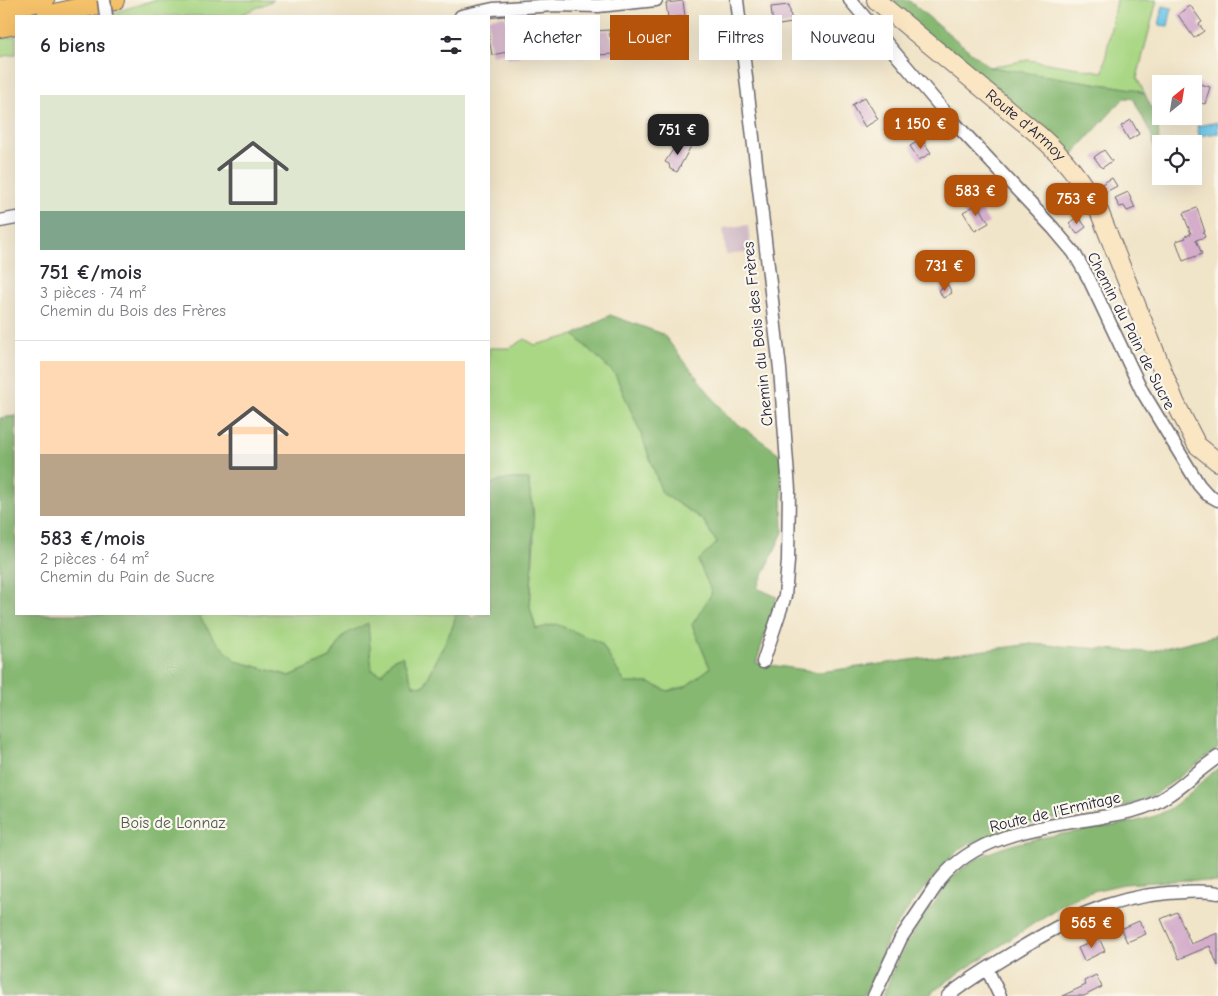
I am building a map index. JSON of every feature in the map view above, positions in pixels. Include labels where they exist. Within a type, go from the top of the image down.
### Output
[{"type":"highway","points":[[0,10],[44,0]]},
{"type":"highway","points":[[51,15],[114,0]]},
{"type":"highway","points":[[0,27],[15,24]]},
{"type":"main road","name":"Route d'Armoy","points":[[876,0],[1040,136],[1065,160],[1081,181],[1095,204],[1165,378],[1187,425],[1197,445],[1218,462]]},
{"type":"main road","name":"Route d'Armoy","points":[[1187,425],[1206,443],[1218,451]]},
{"type":"street","points":[[104,0],[106,15]]},
{"type":"street","points":[[466,15],[493,9],[555,5],[606,6],[656,0]]},
{"type":"street","name":"Chemin du Bois des Frères","points":[[737,0],[765,248],[772,289],[789,490],[788,561],[785,596],[764,662]]},
{"type":"street","name":"Chemin du Pain de Sucre","points":[[850,0],[950,118],[1074,254],[1089,278],[1128,364],[1153,411],[1199,485],[1207,494],[1218,500]]},
{"type":"street","points":[[0,221],[15,218]]},
{"type":"street","name":"Route de l'Ermitage","points":[[874,996],[901,938],[940,880],[963,857],[990,843],[1025,832],[1127,812],[1150,805],[1171,793],[1218,757]]},
{"type":"street","points":[[948,996],[987,969],[1072,919],[1103,906],[1151,894],[1196,891],[1218,894]]},
{"type":"street","points":[[987,969],[1000,996]]},
{"type":"shaded area","points":[[748,225],[751,252],[726,255],[723,228]]},
{"type":"green space","points":[[154,0],[274,0],[240,15],[113,15],[113,13]]},
{"type":"green space","points":[[886,0],[908,0],[989,67],[1133,89],[1145,94],[1152,109],[1152,125],[1157,125],[1159,135],[1152,136],[1133,98],[1124,98],[1071,156]]},
{"type":"green space","points":[[1116,0],[1157,0],[1137,78],[1145,94],[1133,89],[989,67],[1028,60],[1103,72]]},
{"type":"green space","points":[[15,36],[15,54],[0,57],[0,39]]},
{"type":"green space","name":"Bois de Lonnaz","points":[[610,315],[663,334],[727,416],[781,455],[783,532],[757,588],[777,597],[756,663],[820,672],[1031,644],[1148,652],[1218,635],[1218,749],[1153,794],[1128,805],[1022,825],[963,847],[934,876],[900,920],[887,941],[874,976],[863,996],[0,996],[0,418],[15,416],[15,615],[199,615],[214,639],[236,661],[290,676],[330,658],[344,635],[368,623],[372,670],[382,674],[392,660],[402,656],[413,685],[424,686],[453,626],[456,615],[470,615],[472,619],[475,615],[490,615],[490,484],[510,479],[528,479],[534,522],[530,607],[536,629],[556,624],[601,643],[625,683],[649,683],[668,691],[685,687],[710,668],[692,625],[712,593],[698,561],[717,543],[703,520],[662,493],[642,436],[615,374],[574,335]]},
{"type":"green space","points":[[574,335],[615,374],[642,436],[662,493],[703,520],[717,543],[712,593],[693,626],[710,668],[685,687],[668,691],[649,683],[625,684],[601,643],[536,629],[530,607],[534,541],[533,505],[530,498],[529,479],[510,479],[490,484],[490,348],[510,348],[525,339],[535,345]]},
{"type":"green space","points":[[199,615],[456,615],[453,626],[424,686],[413,685],[402,656],[392,660],[382,674],[372,670],[344,635],[330,658],[290,676],[236,661],[214,639]]},
{"type":"green space","points":[[1218,768],[1218,883],[1189,880],[1124,884],[1093,891],[1066,902],[940,986],[929,996],[882,996],[907,943],[916,929],[949,881],[970,863],[993,851],[1020,843],[1155,816],[1180,801]]},
{"type":"water","points":[[1163,6],[1172,8],[1168,26],[1159,25]]},
{"type":"water","points":[[1218,122],[1218,134],[1199,135],[1197,126]]},
{"type":"building","points":[[683,1],[685,15],[668,15],[666,3]]},
{"type":"building","points":[[789,5],[792,23],[782,25],[782,15],[772,15],[771,7]]},
{"type":"building","points":[[1190,5],[1202,22],[1199,24],[1204,31],[1194,38],[1178,15]]},
{"type":"building","points":[[505,16],[505,52],[492,55],[490,18]]},
{"type":"building","points":[[609,30],[610,54],[600,55],[600,31]]},
{"type":"building","points":[[1202,84],[1210,87],[1205,104],[1202,103]]},
{"type":"building","points":[[865,97],[878,119],[865,127],[852,105]]},
{"type":"building","points":[[1131,120],[1139,134],[1129,140],[1121,126]]},
{"type":"building","points":[[922,139],[931,153],[919,160],[910,146]]},
{"type":"building","points":[[679,140],[691,146],[677,172],[670,169],[669,164],[665,162]]},
{"type":"building","points":[[1104,150],[1112,161],[1102,168],[1094,157]]},
{"type":"building","points":[[1112,178],[1117,186],[1104,193],[1100,185]]},
{"type":"building","points":[[1128,192],[1135,208],[1127,211],[1124,206],[1119,207],[1115,198]]},
{"type":"building","points":[[978,204],[989,223],[975,231],[963,212]]},
{"type":"building","points":[[1197,208],[1205,232],[1203,232],[1205,237],[1196,240],[1202,254],[1183,261],[1176,241],[1186,238],[1185,236],[1191,234],[1183,213]]},
{"type":"building","points":[[1078,216],[1086,227],[1077,234],[1069,223]]},
{"type":"building","points":[[948,285],[952,293],[943,298],[939,290]]},
{"type":"building","points":[[1177,912],[1191,944],[1218,933],[1218,966],[1210,946],[1179,959],[1161,919]]},
{"type":"building","points":[[1139,921],[1146,934],[1127,942],[1121,929]]},
{"type":"building","points":[[1099,938],[1105,951],[1084,961],[1078,948]]},
{"type":"building","points":[[1096,975],[1102,987],[1084,996],[1062,996],[1086,985],[1084,981]]}]
